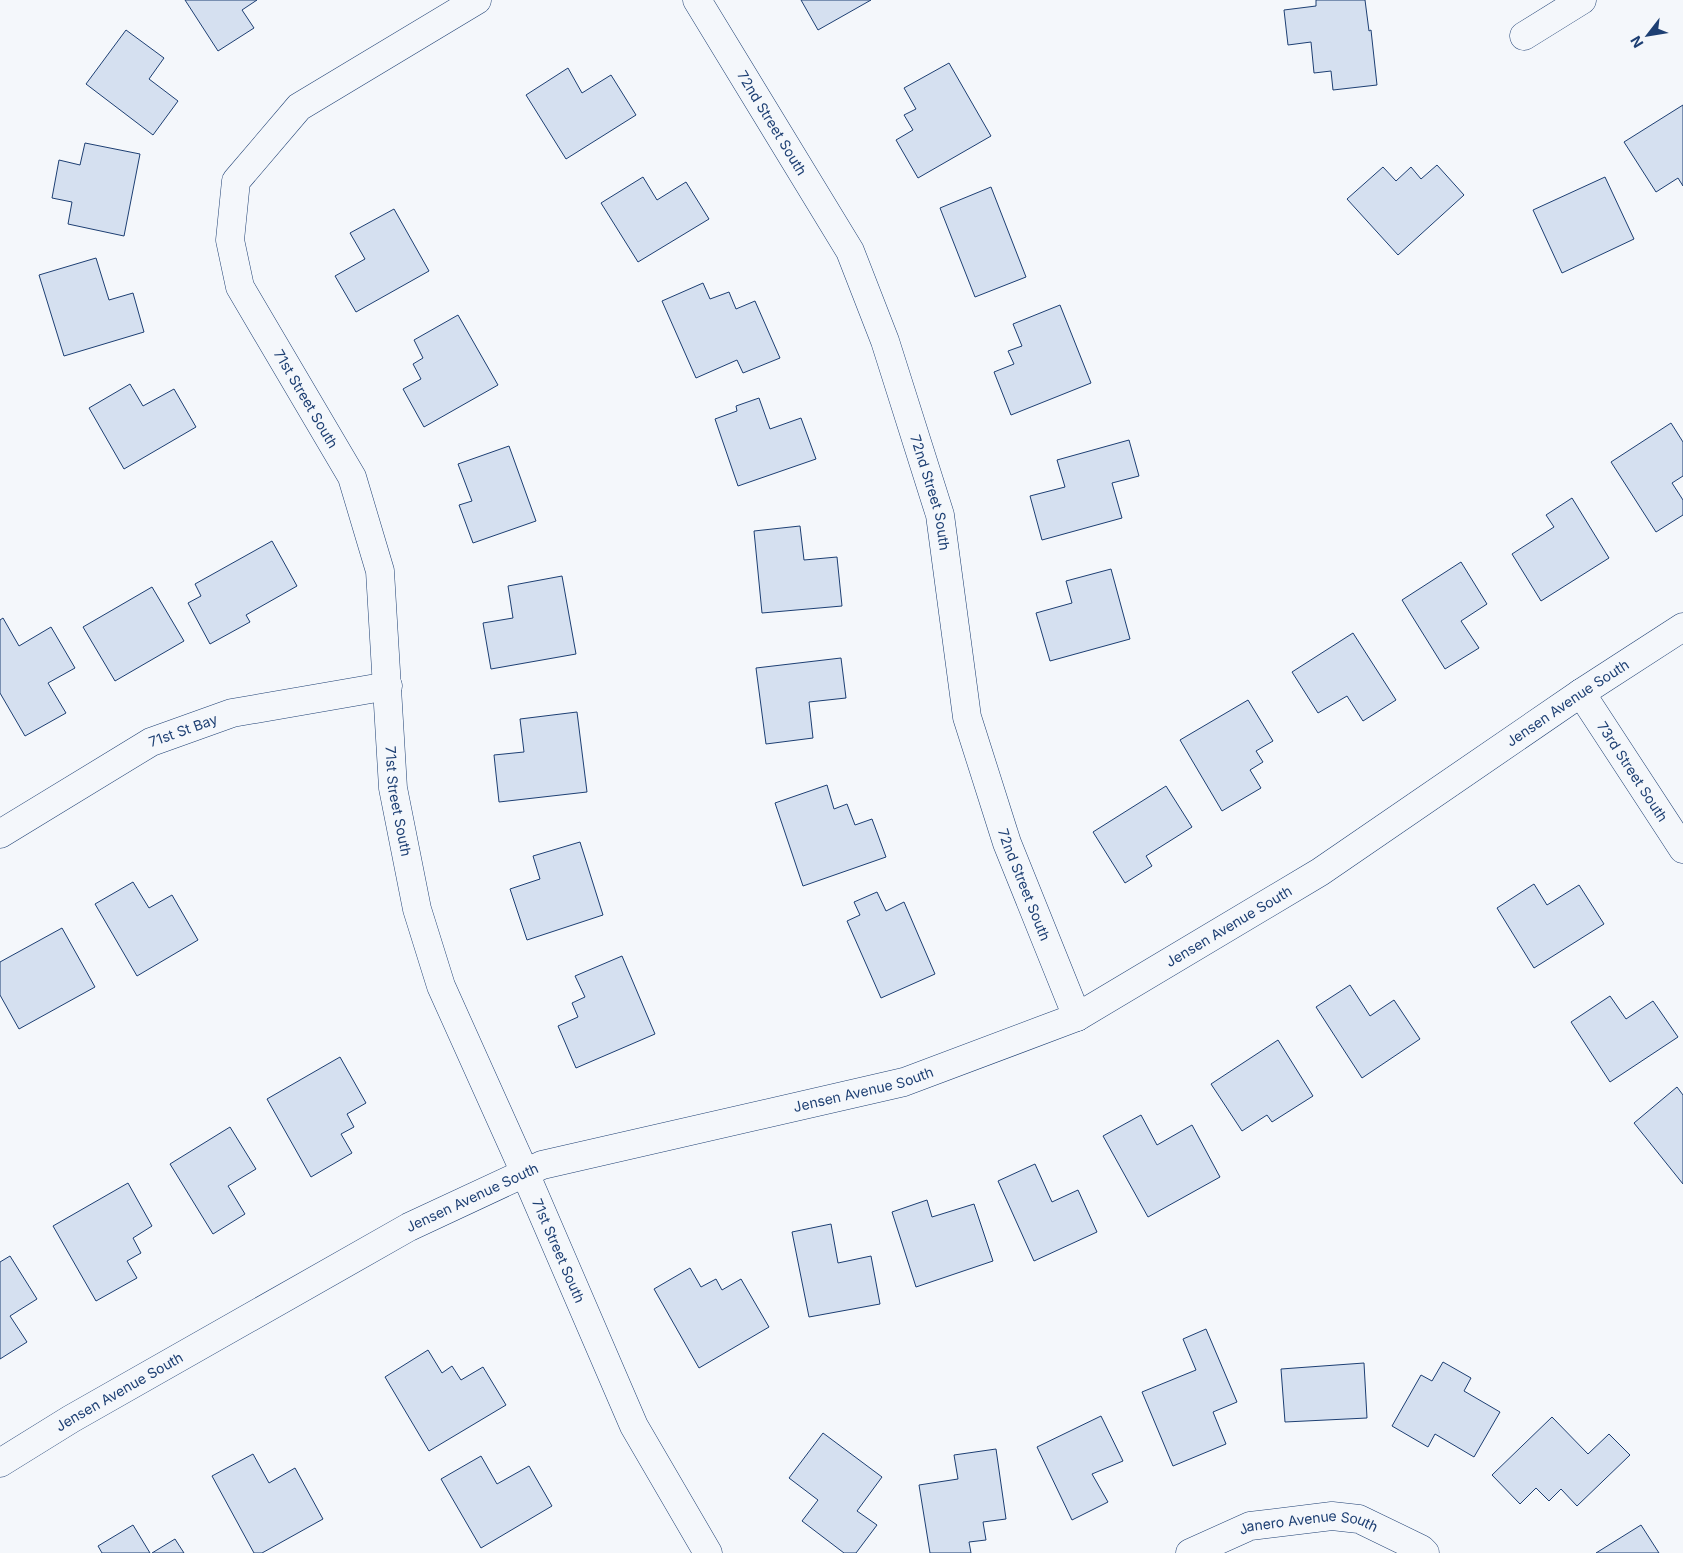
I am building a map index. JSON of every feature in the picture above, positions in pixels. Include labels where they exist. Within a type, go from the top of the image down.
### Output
[{"type":"street","name":"71st Street South","points":[[477,0],[299,108],[236,181],[230,240],[240,287],[352,477],[380,571],[393,788],[417,909],[441,986],[525,1173],[634,1426],[708,1553]]},
{"type":"street","name":"72nd Street South","points":[[697,0],[850,251],[885,341],[940,515],[967,717],[1007,844],[1077,1017]]},
{"type":"street","points":[[1524,36],[1582,0]]},
{"type":"street","name":"Jensen Avenue South","points":[[0,1463],[71,1419],[409,1227],[542,1165],[904,1082],[1077,1017],[1320,872],[1582,693],[1683,627]]},
{"type":"street","name":"71st St Bay","points":[[0,834],[151,742],[232,712],[388,686]]},
{"type":"street","name":"73rd Street South","points":[[1582,693],[1683,849]]},
{"type":"street","name":"Janero Avenue South","points":[[1190,1553],[1250,1526],[1332,1516],[1359,1519],[1421,1549],[1425,1553]]},
{"type":"building","points":[[185,0],[257,0],[242,10],[254,28],[218,51]]},
{"type":"building","points":[[801,0],[871,0],[818,30]]},
{"type":"building","points":[[1316,0],[1365,0],[1369,31],[1371,30],[1377,85],[1333,90],[1331,71],[1314,73],[1311,42],[1288,45],[1284,10],[1316,6]]},
{"type":"building","points":[[126,30],[164,58],[149,79],[178,101],[153,135],[86,84]]},
{"type":"building","points":[[949,63],[991,136],[918,178],[896,140],[913,130],[904,115],[916,109],[904,88]]},
{"type":"building","points":[[568,68],[582,93],[611,75],[636,115],[566,159],[526,95]]},
{"type":"building","points":[[1683,105],[1683,186],[1678,178],[1656,192],[1624,142]]},
{"type":"building","points":[[85,143],[140,154],[124,236],[68,224],[72,202],[52,198],[59,160],[80,165]]},
{"type":"building","points":[[1437,165],[1464,195],[1398,255],[1347,199],[1383,167],[1396,181],[1411,167],[1421,179]]},
{"type":"building","points":[[643,177],[657,200],[686,182],[709,219],[638,262],[601,203]]},
{"type":"building","points":[[1605,177],[1634,239],[1562,273],[1533,210]]},
{"type":"building","points":[[991,187],[1026,277],[975,297],[940,208]]},
{"type":"building","points":[[394,209],[429,271],[356,312],[335,276],[365,259],[350,233]]},
{"type":"building","points":[[96,258],[109,300],[133,293],[144,332],[64,356],[39,275]]},
{"type":"building","points":[[703,283],[710,299],[729,292],[736,309],[755,301],[780,358],[743,373],[737,360],[696,378],[662,301]]},
{"type":"building","points":[[1060,305],[1091,383],[1011,415],[994,372],[1014,364],[1008,351],[1022,346],[1013,324]]},
{"type":"building","points":[[458,315],[498,385],[424,427],[403,389],[421,379],[413,364],[423,358],[414,340]]},
{"type":"building","points":[[130,384],[143,406],[174,389],[196,427],[124,469],[89,408]]},
{"type":"building","points":[[759,398],[770,429],[801,418],[816,459],[738,486],[715,419],[737,411],[736,406]]},
{"type":"building","points":[[1671,423],[1683,442],[1683,476],[1672,483],[1683,500],[1683,515],[1656,532],[1611,462]]},
{"type":"building","points":[[1129,440],[1139,476],[1112,483],[1122,518],[1042,540],[1030,496],[1065,487],[1057,460]]},
{"type":"building","points":[[509,446],[536,521],[473,543],[459,505],[472,501],[458,464]]},
{"type":"building","points":[[1572,498],[1609,558],[1541,601],[1512,554],[1554,527],[1546,515]]},
{"type":"building","points":[[800,526],[804,560],[837,557],[842,606],[762,613],[754,531]]},
{"type":"building","points":[[272,541],[297,586],[246,615],[250,622],[210,644],[188,603],[201,596],[195,584]]},
{"type":"building","points":[[1461,562],[1487,604],[1461,621],[1479,648],[1445,669],[1402,600]]},
{"type":"building","points":[[1111,569],[1130,639],[1050,661],[1036,613],[1072,603],[1066,581]]},
{"type":"building","points":[[562,576],[576,654],[491,669],[483,623],[513,618],[508,586]]},
{"type":"building","points":[[152,587],[184,641],[115,681],[83,627]]},
{"type":"building","points":[[3,618],[19,646],[51,627],[75,668],[48,683],[66,713],[25,736],[0,693],[0,620]]},
{"type":"building","points":[[1353,633],[1396,700],[1363,721],[1347,696],[1318,713],[1292,672]]},
{"type":"building","points":[[841,658],[846,698],[809,702],[813,738],[766,744],[756,668]]},
{"type":"building","points":[[1248,700],[1273,741],[1256,751],[1263,762],[1250,770],[1261,788],[1222,811],[1180,740]]},
{"type":"building","points":[[577,712],[587,792],[499,802],[494,755],[524,752],[520,719]]},
{"type":"building","points":[[827,785],[834,809],[847,804],[855,825],[872,819],[886,857],[803,886],[775,803]]},
{"type":"building","points":[[1166,786],[1192,827],[1146,856],[1152,866],[1125,883],[1093,832]]},
{"type":"building","points":[[580,842],[603,915],[527,940],[510,889],[540,879],[533,856]]},
{"type":"building","points":[[133,882],[149,908],[172,895],[198,940],[137,976],[95,904]]},
{"type":"building","points":[[1534,884],[1547,905],[1579,885],[1604,924],[1534,968],[1497,908]]},
{"type":"building","points":[[877,892],[886,911],[904,902],[935,974],[881,998],[847,921],[860,915],[854,902]]},
{"type":"building","points":[[62,928],[95,987],[19,1029],[0,995],[0,962]]},
{"type":"building","points":[[622,956],[655,1034],[576,1068],[558,1026],[578,1017],[572,1003],[585,997],[575,976]]},
{"type":"building","points":[[1350,985],[1370,1016],[1394,1000],[1420,1039],[1362,1078],[1316,1007]]},
{"type":"building","points":[[1610,996],[1626,1019],[1653,1001],[1678,1037],[1610,1082],[1571,1022]]},
{"type":"building","points":[[1278,1040],[1313,1096],[1272,1122],[1267,1115],[1242,1131],[1211,1084]]},
{"type":"building","points":[[340,1057],[366,1103],[347,1114],[354,1127],[341,1134],[352,1153],[311,1177],[267,1099]]},
{"type":"building","points":[[1677,1087],[1683,1095],[1683,1184],[1634,1123]]},
{"type":"building","points":[[1141,1115],[1157,1145],[1192,1125],[1220,1177],[1148,1217],[1103,1136]]},
{"type":"building","points":[[230,1127],[256,1169],[228,1186],[245,1214],[213,1234],[170,1164]]},
{"type":"building","points":[[1035,1164],[1052,1202],[1078,1190],[1097,1232],[1034,1261],[998,1181]]},
{"type":"building","points":[[128,1183],[152,1226],[133,1238],[141,1253],[127,1261],[137,1278],[96,1301],[53,1226]]},
{"type":"building","points":[[927,1200],[932,1217],[974,1204],[993,1261],[916,1287],[892,1212]]},
{"type":"building","points":[[831,1224],[838,1263],[871,1256],[880,1304],[809,1317],[792,1232]]},
{"type":"building","points":[[10,1256],[37,1299],[10,1316],[27,1342],[0,1359],[0,1262]]},
{"type":"building","points":[[690,1268],[701,1287],[716,1279],[722,1290],[741,1279],[769,1327],[699,1368],[654,1289]]},
{"type":"building","points":[[1206,1329],[1237,1402],[1213,1412],[1226,1444],[1173,1466],[1142,1392],[1196,1370],[1183,1339]]},
{"type":"building","points":[[428,1350],[442,1373],[452,1366],[461,1380],[483,1367],[506,1405],[429,1451],[385,1377]]},
{"type":"building","points":[[1443,1362],[1471,1378],[1464,1391],[1500,1412],[1474,1457],[1435,1434],[1428,1447],[1392,1426],[1421,1375],[1432,1381]]},
{"type":"building","points":[[1364,1363],[1367,1418],[1285,1422],[1281,1369]]},
{"type":"building","points":[[1101,1416],[1123,1461],[1092,1474],[1108,1502],[1072,1520],[1037,1447]]},
{"type":"building","points":[[1552,1417],[1588,1454],[1609,1434],[1630,1455],[1577,1506],[1561,1489],[1549,1501],[1536,1488],[1520,1504],[1492,1475]]},
{"type":"building","points":[[823,1433],[882,1477],[857,1511],[877,1525],[856,1553],[844,1553],[802,1521],[818,1500],[789,1478]]},
{"type":"building","points":[[996,1449],[1006,1519],[983,1522],[986,1540],[969,1542],[971,1553],[930,1553],[919,1485],[958,1479],[954,1455]]},
{"type":"building","points":[[253,1454],[269,1483],[295,1468],[323,1519],[262,1553],[254,1553],[212,1476]]},
{"type":"building","points":[[481,1456],[497,1484],[529,1466],[552,1506],[481,1548],[441,1479]]},
{"type":"building","points":[[133,1525],[150,1553],[102,1553],[98,1546]]},
{"type":"building","points":[[1641,1525],[1659,1553],[1596,1553]]},
{"type":"building","points":[[175,1539],[184,1553],[152,1553]]}]
